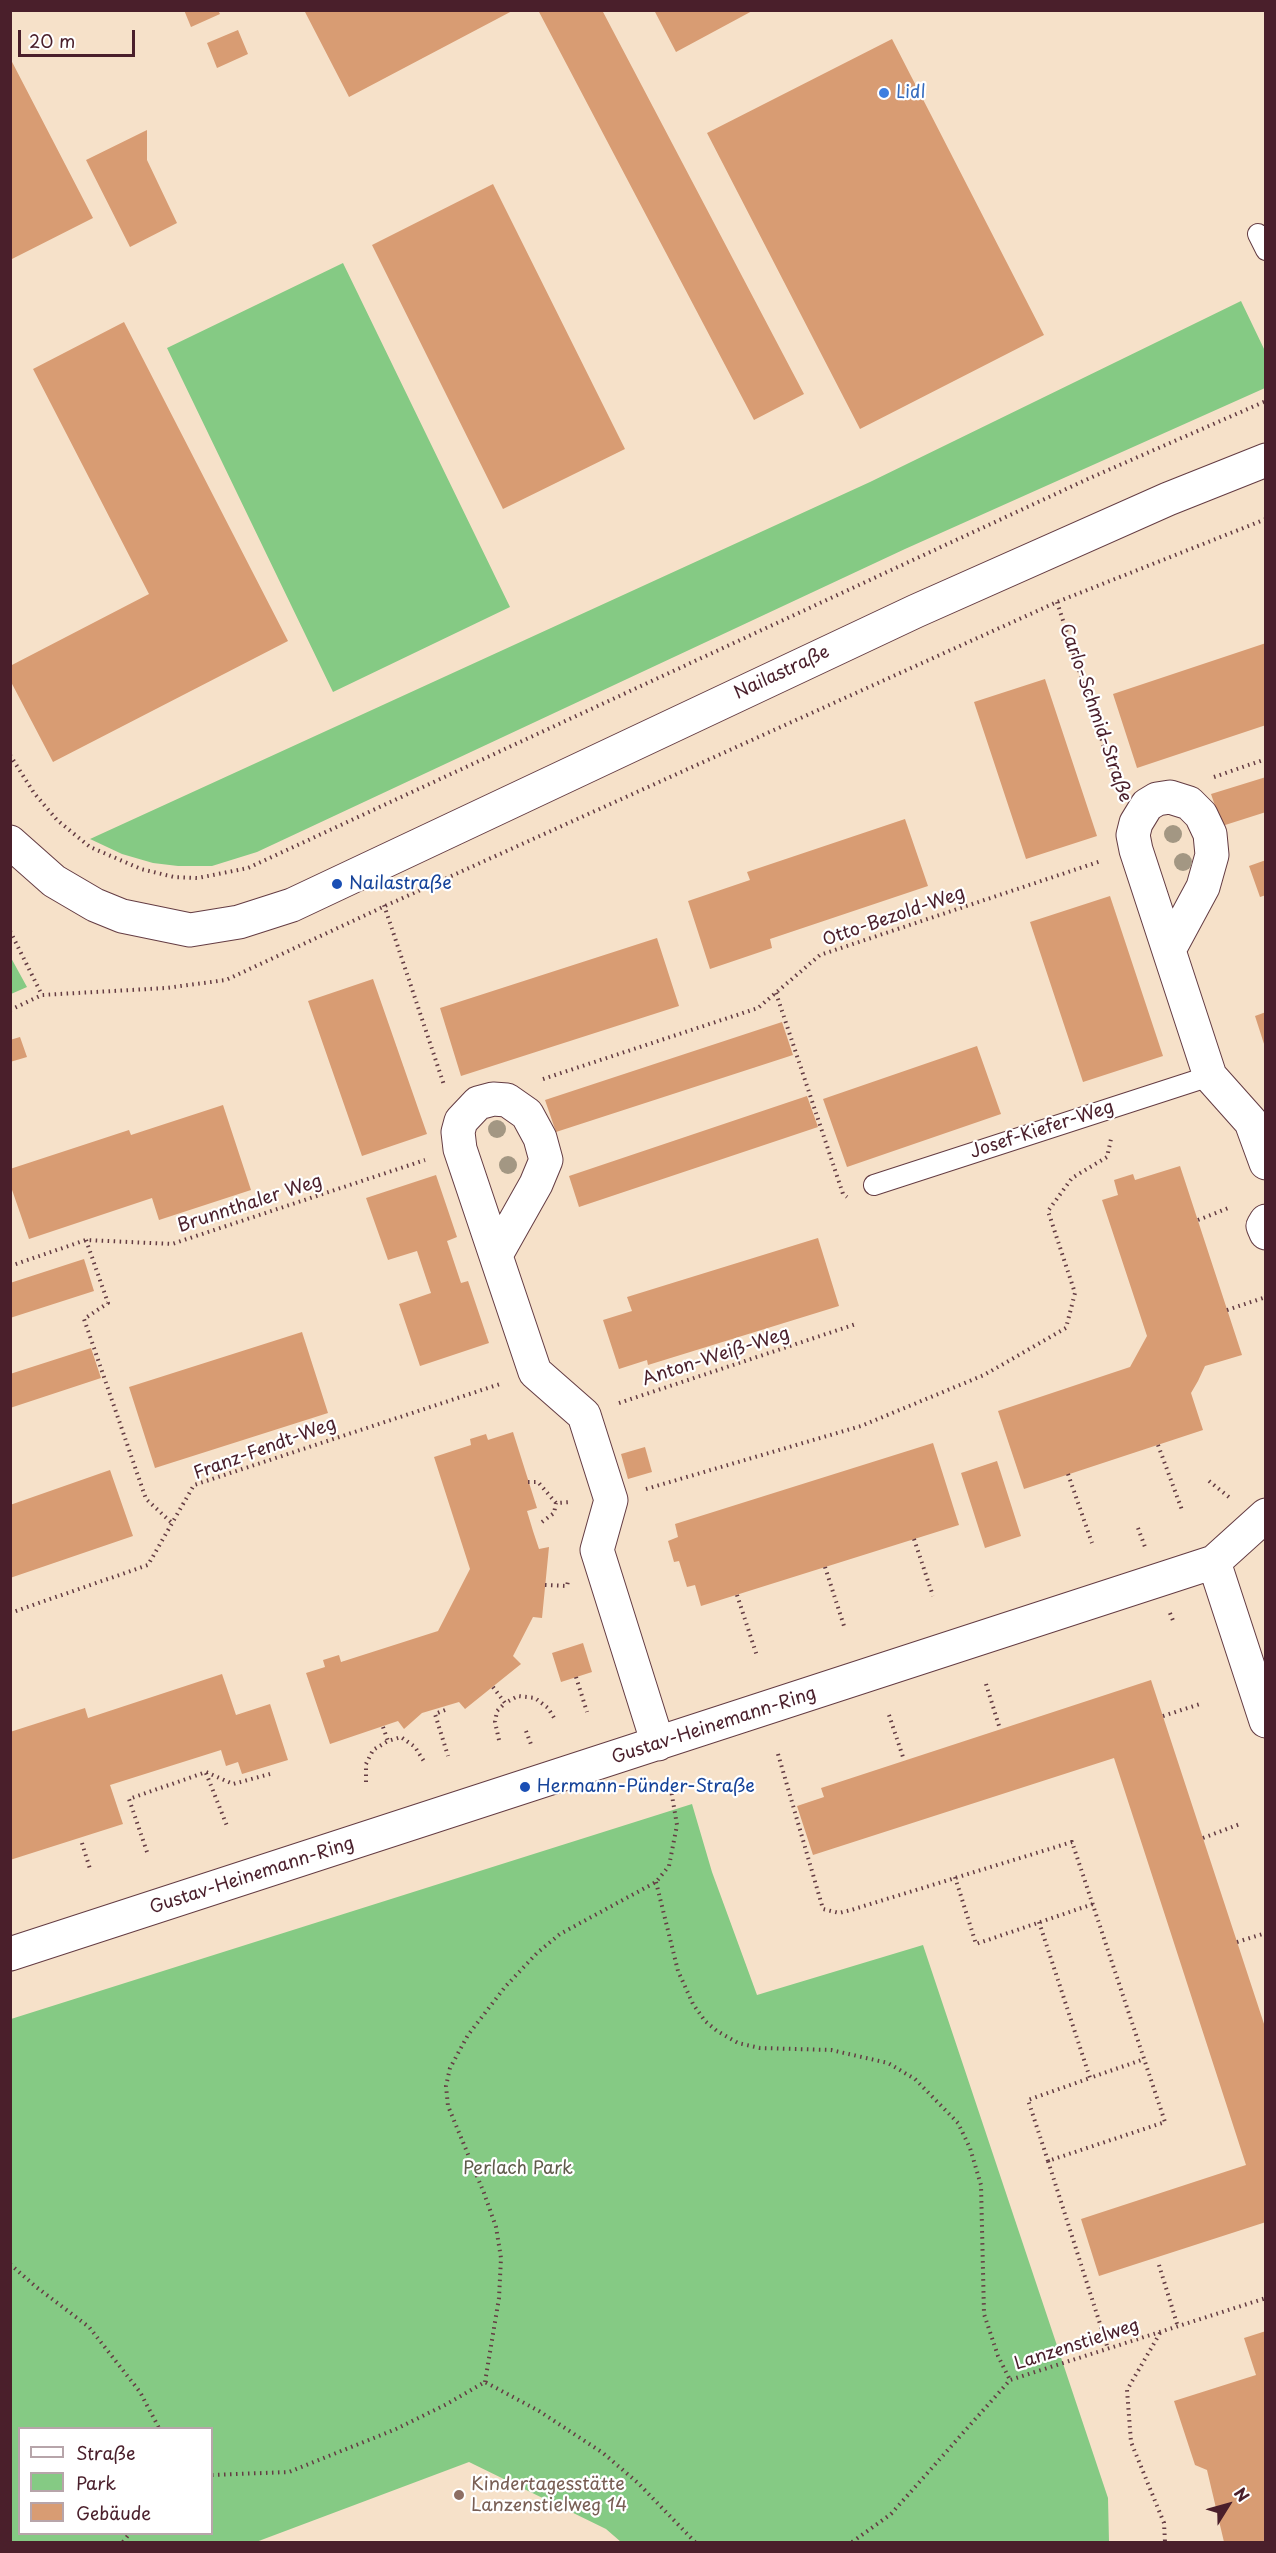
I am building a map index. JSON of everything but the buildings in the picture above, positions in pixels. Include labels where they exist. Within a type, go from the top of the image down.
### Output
[{"type":"street","name":"Nailastraße","points":[[10,842],[54,882],[95,905],[133,918],[190,930],[239,922],[292,905],[915,610],[1168,499],[1266,460]]},
{"type":"street","name":"Carlo-Schmid-Straße","points":[[1136,836],[1147,805],[1157,799],[1170,797],[1189,803],[1201,815],[1210,834],[1212,855],[1203,887],[1169,950]]},
{"type":"street","points":[[1136,836],[1169,950],[1210,1076],[1251,1122],[1266,1162]]},
{"type":"street","points":[[496,1255],[536,1184],[546,1160],[540,1138],[527,1114],[507,1100],[493,1099],[478,1103],[461,1135],[496,1255],[535,1372],[584,1415],[609,1508],[597,1550],[658,1744]]},
{"type":"street","points":[[1266,1221],[1263,1226],[1266,1233]]},
{"type":"street","name":"Gustav-Heinemann-Ring","points":[[10,1954],[1214,1562],[1266,1515]]},
{"type":"street","points":[[1214,1562],[1266,1721]]},
{"type":"lane","name":"Josef-Kiefer-Weg","points":[[874,1185],[1210,1076]]},
{"type":"path","points":[[10,755],[34,793],[57,820],[90,847],[141,869],[174,877],[198,878],[248,868],[1090,478],[1266,401]]},
{"type":"path","points":[[10,1010],[42,995],[166,988],[226,980],[1057,602],[1266,519]]},
{"type":"path","name":"Carlo-Schmid-Straße","points":[[1057,602],[1121,802],[1136,836]]},
{"type":"path","name":"Otto-Bezold-Weg","points":[[507,1100],[529,1084],[758,1008],[820,955],[1136,836]]},
{"type":"path","points":[[366,869],[385,906],[461,1135]]},
{"type":"path","points":[[10,931],[42,995]]},
{"type":"path","points":[[776,993],[843,1194],[859,1205],[874,1185]]},
{"type":"path","points":[[556,1503],[572,1502],[609,1508],[861,1426],[984,1375],[1066,1328],[1075,1293],[1048,1211],[1072,1178],[1107,1157],[1118,1106]]},
{"type":"path","name":"Brunnthaler Weg","points":[[10,1266],[86,1240],[172,1244],[461,1135]]},
{"type":"path","points":[[86,1240],[108,1304],[84,1319],[146,1499],[172,1523]]},
{"type":"path","points":[[1227,1310],[1266,1297]]},
{"type":"path","name":"Anton-Weiß-Weg","points":[[584,1415],[856,1324]]},
{"type":"path","name":"Franz-Fendt-Weg","points":[[10,1613],[148,1565],[194,1485],[535,1372]]},
{"type":"path","points":[[1158,1445],[1182,1510]]},
{"type":"path","points":[[1068,1474],[1092,1543]]},
{"type":"path","points":[[528,1482],[538,1482],[556,1503]]},
{"type":"path","points":[[542,1522],[554,1513],[556,1503]]},
{"type":"path","points":[[914,1539],[933,1596]]},
{"type":"path","points":[[825,1567],[844,1626]]},
{"type":"path","points":[[737,1594],[757,1656]]},
{"type":"path","points":[[576,1677],[587,1712]]},
{"type":"path","points":[[986,1684],[1000,1730]]},
{"type":"path","points":[[493,1687],[505,1703]]},
{"type":"path","points":[[499,1740],[495,1722],[497,1711],[505,1703],[518,1696],[536,1698],[548,1708],[556,1721]]},
{"type":"path","points":[[1163,1716],[1200,1704]]},
{"type":"path","points":[[445,1710],[435,1714],[448,1756]]},
{"type":"path","points":[[889,1715],[904,1760]]},
{"type":"path","points":[[383,1727],[388,1741]]},
{"type":"path","points":[[366,1782],[366,1764],[373,1750],[388,1741],[401,1737],[415,1748],[425,1763]]},
{"type":"path","points":[[485,2382],[499,2298],[501,2258],[496,2227],[448,2106],[446,2086],[450,2068],[468,2035],[505,1987],[537,1953],[560,1934],[656,1882],[669,1866],[677,1825],[672,1785],[658,1744]]},
{"type":"path","points":[[778,1754],[823,1909],[839,1913],[1072,1842],[1165,2122],[1048,2161]]},
{"type":"path","points":[[147,1852],[129,1799],[206,1772],[233,1784],[270,1774]]},
{"type":"path","points":[[206,1772],[227,1826]]},
{"type":"path","points":[[1203,1838],[1240,1824]]},
{"type":"path","points":[[82,1843],[90,1869]]},
{"type":"path","points":[[955,1877],[976,1944],[1093,1904]]},
{"type":"path","points":[[656,1882],[678,1971],[693,2004],[717,2031],[738,2043],[760,2048],[831,2050],[888,2064],[915,2079],[958,2124],[970,2148],[981,2185],[984,2314],[998,2356],[1010,2380]]},
{"type":"path","points":[[1040,1922],[1090,2078]]},
{"type":"path","points":[[1237,1942],[1266,1933]]},
{"type":"path","points":[[1108,2349],[1028,2100],[1144,2059]]},
{"type":"path","points":[[10,2264],[89,2327],[140,2392],[158,2427]]},
{"type":"path","points":[[1159,2265],[1178,2327]]},
{"type":"path","name":"Lanzenstielweg","points":[[852,2542],[891,2514],[1010,2380],[1266,2298]]},
{"type":"path","points":[[1160,2332],[1127,2390],[1131,2442],[1164,2523],[1165,2542]]},
{"type":"path","points":[[213,2475],[289,2472],[396,2429],[485,2382]]},
{"type":"path","points":[[485,2382],[539,2411],[603,2453],[638,2483],[695,2542]]},
{"type":"green space","points":[[343,263],[510,607],[333,692],[167,348]]},
{"type":"green space","points":[[1241,301],[1265,351],[1265,388],[905,549],[257,852],[212,866],[178,866],[153,863],[122,854],[90,839],[870,482]]},
{"type":"green space","points":[[10,956],[27,987],[11,994],[10,994]]},
{"type":"green space","name":"Perlach Park","points":[[692,1804],[712,1872],[757,1995],[923,1945],[1108,2498],[1109,2542],[621,2542],[606,2529],[469,2462],[256,2542],[11,2542],[11,2019]]},
{"type":"place","name":"Lidl","points":[[884,93]]},
{"type":"place","name":"Nailastraße","points":[[337,884]]},
{"type":"place","name":"Hermann-Pünder-Straße","points":[[525,1787]]},
{"type":"place","name":"Kindertagesstätte Lanzenstielweg 14","points":[[459,2495]]}]
